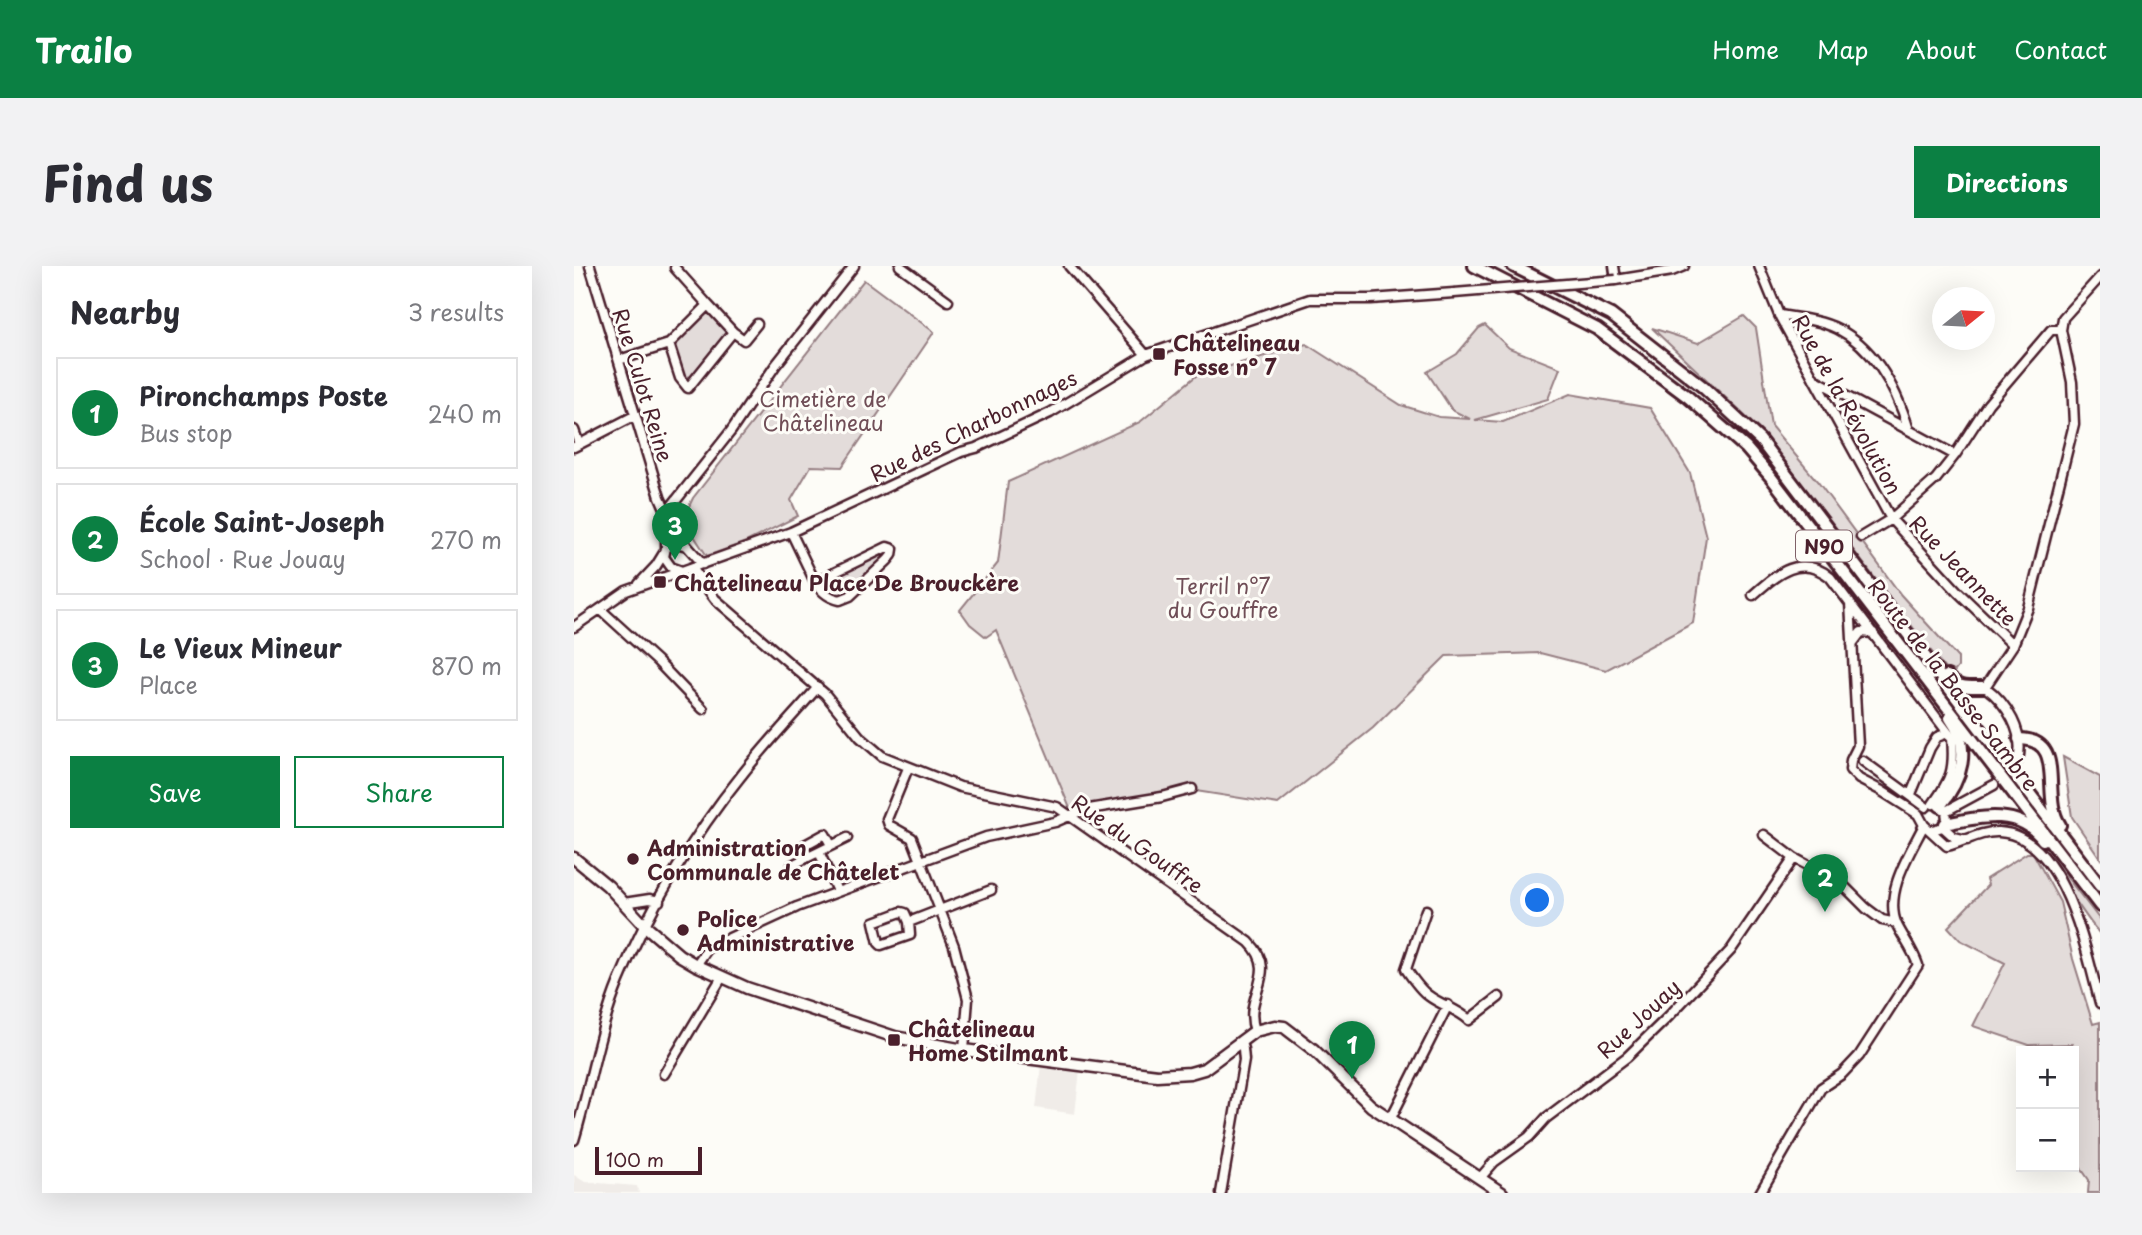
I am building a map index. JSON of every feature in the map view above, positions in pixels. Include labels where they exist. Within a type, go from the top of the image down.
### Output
[{"type":"highway","name":"Route de la Basse Sambre","points":[[1474,266],[1597,329],[1688,397],[1746,448],[1770,475],[2100,909]]},
{"type":"highway","name":"Route de la Basse Sambre","points":[[1513,266],[1611,315],[1703,387],[1760,440],[2100,886]]},
{"type":"highway","points":[[1902,625],[1914,633],[1952,682],[1961,687],[1985,687]]},
{"type":"highway","points":[[1914,664],[1920,677],[1955,726],[1962,744],[1963,764],[1959,777],[1953,791],[1936,807]]},
{"type":"highway","points":[[2019,739],[2031,739],[2043,746],[2048,754],[2051,799],[2057,821],[2092,870],[2100,886]]},
{"type":"highway","points":[[1944,825],[1993,816],[2009,817],[2026,825],[2039,834],[2084,894],[2100,909]]},
{"type":"main road","points":[[574,858],[608,886],[644,925],[679,955],[696,965],[798,1006],[895,1037],[964,1050],[1157,1074],[1190,1073],[1204,1069],[1255,1031],[1275,1026],[1291,1030],[1371,1106],[1502,1193]]},
{"type":"street","name":"Rue Culot Reine","points":[[590,266],[666,513]]},
{"type":"street","points":[[682,571],[669,566],[665,550],[666,513],[731,431],[775,366],[855,266]]},
{"type":"street","points":[[900,266],[948,301]]},
{"type":"street","points":[[1069,266],[1146,355]]},
{"type":"street","points":[[1614,266],[1616,280]]},
{"type":"street","name":"Rue des Charbonnages","points":[[638,586],[791,532],[1049,413],[1146,355],[1310,299],[1371,299],[1616,280],[1672,271],[1684,266]]},
{"type":"street","name":"Rue de la Révolution","points":[[1759,266],[1779,315],[1891,519]]},
{"type":"street","points":[[673,269],[733,332],[744,340],[757,324]]},
{"type":"street","points":[[2018,761],[2019,739],[2011,718],[1985,687],[2014,645],[2028,608],[2074,424],[2072,382],[2061,330],[2063,318],[2100,277]]},
{"type":"street","points":[[619,360],[669,344],[708,305]]},
{"type":"street","points":[[1779,315],[1839,330],[1858,344],[1885,374],[1909,430]]},
{"type":"street","points":[[1861,537],[1891,519],[1936,479],[1988,404],[2051,330],[2061,330]]},
{"type":"street","points":[[669,344],[680,378],[688,388],[733,332]]},
{"type":"street","points":[[1814,379],[1955,455]]},
{"type":"street","points":[[574,430],[576,446],[634,416]]},
{"type":"street","points":[[666,513],[703,564]]},
{"type":"street","name":"Rue Jeannette","points":[[1891,519],[1949,582],[2014,645]]},
{"type":"street","points":[[791,532],[815,582],[827,595],[840,600],[892,555],[893,549],[887,547],[815,582]]},
{"type":"street","points":[[574,626],[638,586],[656,566],[665,550],[676,543],[687,545]]},
{"type":"street","points":[[1753,595],[1773,577],[1794,567],[1818,567],[1830,577],[1952,738],[1954,755],[1950,781],[1914,842],[1895,889],[1893,908],[1896,923],[1918,965],[1859,1056],[1842,1074],[1821,1088],[1760,1193]]},
{"type":"street","name":"Rue du Gouffre","points":[[692,568],[715,599],[818,688],[870,748],[908,768],[960,788],[1057,807],[1255,948],[1264,968],[1251,1008],[1251,1022],[1255,1031]]},
{"type":"street","points":[[1850,603],[1858,746],[1851,760],[1850,770],[1859,779],[1902,803],[1947,846],[1990,832],[2009,834],[2030,842],[2059,881],[2071,904],[2100,1003]]},
{"type":"street","points":[[600,609],[657,661],[703,709]]},
{"type":"street","points":[[1852,644],[1861,632],[1873,634]]},
{"type":"street","points":[[574,1144],[596,1053],[618,984],[644,925],[707,822],[741,775],[818,688]]},
{"type":"street","points":[[1911,794],[1930,748],[1937,737],[1948,733]]},
{"type":"street","points":[[1863,761],[1911,794],[1936,807],[1944,825],[1954,837],[1967,840]]},
{"type":"street","points":[[908,768],[887,819],[889,825],[912,838],[954,946],[967,992],[964,1050]]},
{"type":"street","points":[[1936,807],[1994,785]]},
{"type":"street","points":[[696,965],[708,948],[837,891],[986,837],[1055,822],[1083,810],[1162,797],[1192,789]]},
{"type":"street","points":[[1926,824],[1944,825]]},
{"type":"street","points":[[808,857],[803,846],[825,834],[831,845]]},
{"type":"street","points":[[1764,835],[1794,858],[1842,884],[1882,920],[1896,923]]},
{"type":"street","points":[[792,865],[847,838]]},
{"type":"street","points":[[819,852],[837,891]]},
{"type":"street","name":"Rue Jouay","points":[[1480,1178],[1494,1162],[1529,1137],[1546,1118],[1627,1057],[1669,1016],[1731,950],[1794,858]]},
{"type":"street","points":[[909,922],[991,890]]},
{"type":"street","points":[[624,903],[650,899],[659,901]]},
{"type":"street","points":[[1426,910],[1406,969],[1411,976],[1428,996],[1448,1005],[1469,1020],[1499,997]]},
{"type":"street","points":[[901,912],[909,922],[910,935],[881,945],[879,943],[874,922],[901,912]]},
{"type":"street","points":[[664,1074],[722,976]]},
{"type":"street","points":[[1390,1119],[1448,1005]]},
{"type":"street","points":[[1222,1193],[1244,1060],[1241,1043]]},
{"type":"shaded area","points":[[1041,1065],[1080,1070],[1075,1114],[1036,1108]]},
{"type":"shaded area","points":[[574,1175],[585,1182],[637,1186],[639,1193],[574,1193]]},
{"type":"green space","name":"Cimetière de Châtelineau","points":[[864,280],[934,332],[842,467],[811,466],[791,500],[798,516],[746,542],[707,556],[683,519],[693,498]]},
{"type":"green space","points":[[706,313],[713,315],[727,331],[726,335],[693,377],[682,376],[673,342]]},
{"type":"green space","points":[[1744,316],[1756,328],[1771,426],[1818,482],[1901,595],[1958,658],[1955,671],[1945,669],[1763,433],[1652,328],[1698,343]]},
{"type":"green space","name":"Terril n°7 du Gouffre","points":[[1485,325],[1509,348],[1560,368],[1548,399],[1475,420],[1503,422],[1570,394],[1650,408],[1690,473],[1706,537],[1693,623],[1606,670],[1540,653],[1446,656],[1373,728],[1278,804],[1196,791],[1071,811],[996,630],[986,637],[970,624],[960,610],[998,563],[1008,482],[1140,422],[1196,376],[1306,344],[1401,405],[1439,417],[1470,419],[1452,410],[1427,372],[1457,354],[1479,328]]},
{"type":"green space","points":[[882,553],[885,557],[851,591],[841,598],[829,593],[830,578]]},
{"type":"green space","points":[[2063,757],[2100,777],[2100,858],[2072,817]]},
{"type":"green space","points":[[2031,839],[2038,840],[2100,920],[2100,934],[2050,861]]},
{"type":"green space","points":[[2027,853],[2033,853],[2060,902],[2073,959],[2093,1024],[2100,1022],[2100,1193],[2088,1193],[2089,1180],[2079,1165],[2079,1046],[2029,1045],[1973,1026],[2005,963],[1960,940],[1948,927],[1988,885],[1986,879]]},
{"type":"place","name":"Châtelineau Fosse n° 7","points":[[1159,354]]},
{"type":"place","name":"Le Vieux Mineur","points":[[675,560]]},
{"type":"place","name":"Châtelineau Place De Brouckère","points":[[660,582]]},
{"type":"place","name":"Administration Communale de Châtelet","points":[[633,859]]},
{"type":"place","name":"École Saint-Joseph","points":[[1825,912]]},
{"type":"place","name":"Police Administrative","points":[[683,930]]},
{"type":"place","name":"Châtelineau Home Stilmant","points":[[894,1040]]},
{"type":"place","name":"Pironchamps Poste","points":[[1352,1079]]}]
